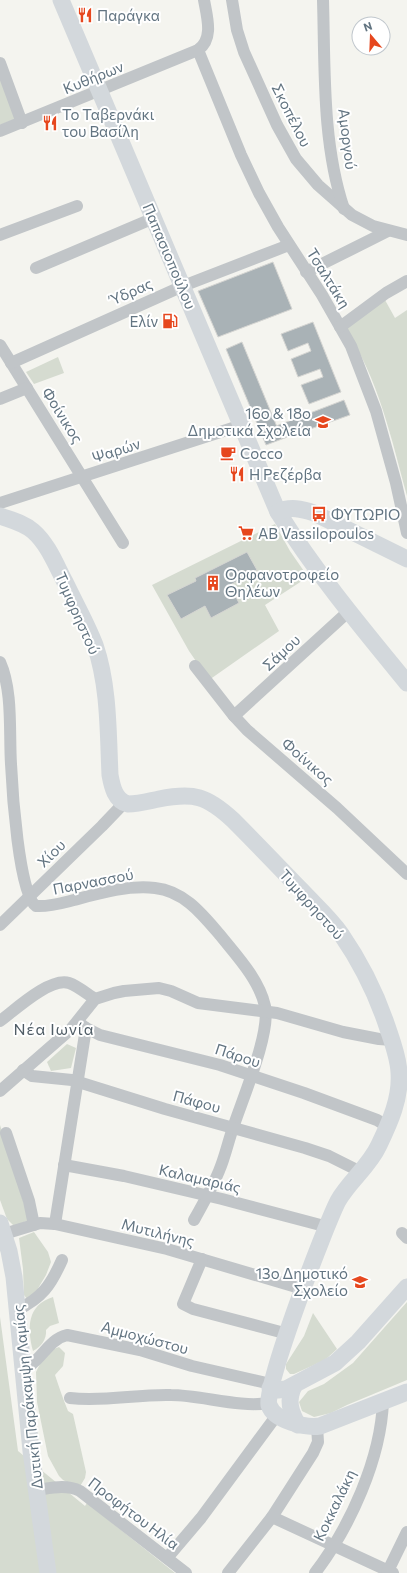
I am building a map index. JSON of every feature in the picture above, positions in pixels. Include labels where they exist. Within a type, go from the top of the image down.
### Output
[{"type":"street","name":"Παπασιοπούλου","points":[[62,0],[278,512],[295,538],[349,611],[407,683]]},
{"type":"street","points":[[198,50],[204,45],[208,38],[207,17],[204,0]]},
{"type":"street","name":"Σκοπέλου","points":[[232,0],[237,30],[244,52],[286,143],[309,175],[345,210],[366,223],[388,231],[407,235]]},
{"type":"street","name":"Αμοργού","points":[[323,0],[325,69],[330,141],[337,180],[345,210]]},
{"type":"street","name":"Κυθήρων","points":[[0,131],[198,50]]},
{"type":"street","name":"Τσαλτάκη","points":[[198,50],[248,171],[289,245],[322,295],[356,357],[376,411],[396,482],[407,533]]},
{"type":"street","points":[[0,63],[22,123]]},
{"type":"street","points":[[0,235],[77,206]]},
{"type":"street","points":[[36,268],[154,218]]},
{"type":"street","points":[[306,272],[388,231]]},
{"type":"street","name":"Ύδρας","points":[[11,363],[183,286],[289,245]]},
{"type":"street","points":[[340,327],[386,293],[407,281]]},
{"type":"street","name":"Φοίνικος","points":[[0,345],[123,543]]},
{"type":"street","points":[[0,399],[27,388]]},
{"type":"street","name":"Ψαρών","points":[[0,503],[242,426]]},
{"type":"street","points":[[278,512],[287,509],[299,509],[314,513],[407,559]]},
{"type":"street","name":"Τυμφρηστού","points":[[0,516],[24,525],[32,530],[42,540],[95,645],[102,673],[106,701],[111,785],[114,792],[124,803],[137,804],[166,798],[193,796],[206,799],[225,813],[318,908],[341,934],[369,980],[392,1040],[398,1065],[399,1086],[394,1112],[375,1153],[339,1199],[303,1289],[288,1334],[272,1398]]},
{"type":"street","name":"Σάμου","points":[[234,716],[349,611]]},
{"type":"street","points":[[0,662],[9,708],[15,810],[23,878],[28,897]]},
{"type":"street","name":"Φοίνικος","points":[[195,666],[234,716],[248,730],[337,808],[407,874]]},
{"type":"street","name":"Χίου","points":[[0,925],[124,803]]},
{"type":"street","name":"Παρνασσού","points":[[28,897],[33,905],[41,906],[105,892],[134,888],[155,888],[179,896],[196,908],[230,947],[259,989],[266,1011],[263,1033],[252,1076],[233,1128],[220,1170],[194,1220]]},
{"type":"street","points":[[0,1021],[38,992],[55,983],[68,983],[95,999]]},
{"type":"street","points":[[55,1224],[78,1082],[82,1025],[95,999],[114,993],[159,988],[171,991],[198,1003],[266,1011],[343,1032],[392,1040]]},
{"type":"street","points":[[1,1088],[63,1036],[82,1025]]},
{"type":"street","name":"Πάρου","points":[[82,1025],[100,1035],[220,1065],[304,1093],[377,1120],[388,1126]]},
{"type":"street","name":"Πάφου","points":[[23,1070],[32,1076],[39,1078],[78,1082],[165,1109],[329,1156],[361,1172]]},
{"type":"street","points":[[6,1133],[29,1201],[34,1225]]},
{"type":"street","name":"Καλαμαριάς","points":[[64,1165],[124,1176],[328,1227]]},
{"type":"street","name":"Μυτιλήνης","points":[[2,1228],[45,1223],[55,1224],[167,1249],[303,1289]]},
{"type":"street","name":"Δυτική Παράκαμψη Λαμίας","points":[[2,1228],[14,1277],[22,1370],[36,1490],[48,1573]]},
{"type":"street","points":[[202,1259],[183,1304],[192,1309],[288,1334]]},
{"type":"street","points":[[17,1310],[38,1298],[48,1287],[62,1260]]},
{"type":"street","points":[[70,1398],[92,1400],[126,1396],[170,1395],[252,1404],[272,1398],[283,1390],[294,1386],[326,1369],[340,1359],[358,1342],[407,1287]]},
{"type":"street","name":"Αμμοχώστου","points":[[22,1370],[32,1364],[53,1341],[59,1337],[67,1335],[140,1350],[192,1366],[272,1398]]},
{"type":"street","points":[[294,1386],[290,1394],[290,1405],[298,1425]]},
{"type":"street","points":[[272,1398],[298,1425],[317,1426],[407,1392]]},
{"type":"street","points":[[167,1558],[201,1518],[272,1398]]},
{"type":"street","name":"Κοκκαλάκη","points":[[315,1573],[334,1546],[352,1513],[365,1483],[380,1428],[383,1401]]},
{"type":"street","points":[[228,1573],[272,1517],[317,1446],[317,1426]]},
{"type":"street","name":"Προφήτου Ηλία","points":[[36,1490],[64,1487],[80,1491],[186,1573]]},
{"type":"street","points":[[272,1517],[389,1572],[407,1532]]},
{"type":"shaded area","points":[[0,78],[15,119],[0,125]]},
{"type":"shaded area","points":[[385,300],[395,318],[407,310],[407,496],[383,410],[375,388],[357,347],[345,329]]},
{"type":"shaded area","points":[[58,357],[64,373],[34,384],[26,372]]},
{"type":"shaded area","points":[[275,524],[290,551],[308,577],[265,605],[279,631],[209,680],[189,651],[152,585]]},
{"type":"shaded area","points":[[67,1044],[76,1048],[71,1068],[51,1071],[47,1062]]},
{"type":"shaded area","points":[[0,1125],[29,1220],[14,1226],[7,1219],[0,1200]]},
{"type":"shaded area","points":[[34,1232],[48,1252],[51,1262],[46,1275],[37,1290],[27,1299],[24,1295],[23,1269],[19,1238]]},
{"type":"shaded area","points":[[53,1297],[59,1323],[50,1326],[46,1330],[46,1337],[43,1342],[33,1351],[30,1334],[31,1318],[38,1306],[44,1301]]},
{"type":"shaded area","points":[[407,1302],[407,1380],[331,1413],[314,1417],[302,1411],[299,1402],[308,1391],[324,1384],[353,1363]]},
{"type":"shaded area","points":[[313,1313],[337,1349],[325,1360],[294,1374],[290,1374],[286,1369],[286,1364],[304,1336]]},
{"type":"shaded area","points":[[0,1317],[18,1451],[85,1506],[87,1503],[175,1573],[0,1573]]},
{"type":"shaded area","points":[[59,1347],[65,1353],[63,1366],[55,1375],[68,1411],[73,1414],[86,1472],[85,1478],[79,1488],[63,1480],[59,1476],[48,1456],[37,1402],[36,1372],[44,1356],[51,1350]]},
{"type":"building","points":[[273,262],[292,309],[218,337],[198,291]]},
{"type":"building","points":[[313,322],[341,392],[309,404],[301,385],[323,377],[320,369],[298,377],[291,359],[311,351],[308,343],[288,351],[281,334]]},
{"type":"building","points":[[242,342],[282,439],[266,445],[226,349]]},
{"type":"building","points":[[344,400],[350,415],[282,439],[276,426]]},
{"type":"building","name":"Ορφανοτροφείο Θηλέων","points":[[247,552],[257,570],[230,585],[239,603],[211,618],[205,606],[181,619],[167,595],[196,581],[195,578]]},
{"type":"place","name":"Παράγκα","points":[[85,15]]},
{"type":"place","name":"Το Ταβερνάκι του Βασίλη","points":[[50,123]]},
{"type":"place","name":"Ελίν","points":[[170,321]]},
{"type":"place","name":"16ο & 18ο Δημοτικά Σχολεία","points":[[323,422]]},
{"type":"place","name":"Cocco","points":[[228,453]]},
{"type":"place","name":"Η Ρεζέρβα","points":[[237,474]]},
{"type":"place","name":"ΦΥΤΩΡΙΟ","points":[[319,514]]},
{"type":"place","name":"AB Vassilopoulos","points":[[246,533]]},
{"type":"place","name":"Ορφανοτροφείο Θηλέων","points":[[213,583]]},
{"type":"place","name":"13ο Δημοτικό Σχολείο","points":[[360,1282]]},
{"type":"district","name":"Νέα Ιωνία","points":[[54,1028]]}]
